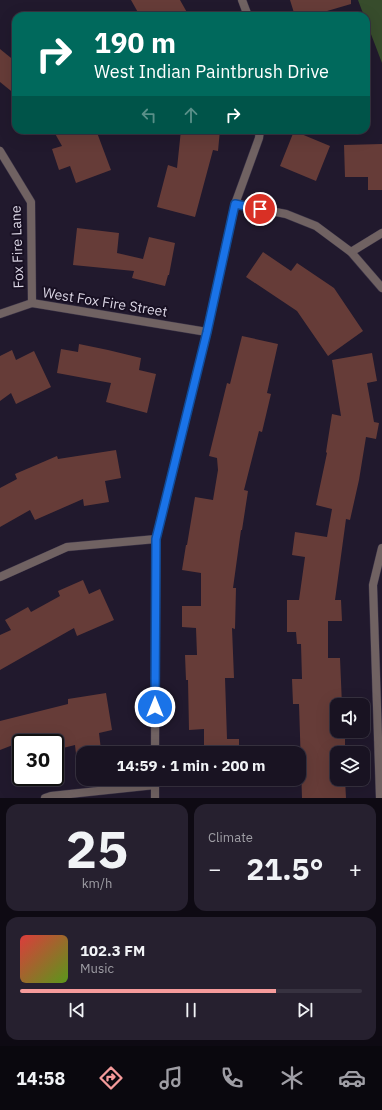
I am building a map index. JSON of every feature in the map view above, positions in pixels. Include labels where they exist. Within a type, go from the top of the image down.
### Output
[{"type":"street","points":[[242,0],[246,12]]},
{"type":"street","points":[[155,746],[156,539],[207,332],[235,204],[260,134]]},
{"type":"street","name":"Fox Fire Lane","points":[[0,151],[31,202],[32,303]]},
{"type":"street","points":[[235,204],[286,214],[316,226],[351,252],[382,288]]},
{"type":"street","points":[[351,252],[382,233]]},
{"type":"street","name":"West Fox Fire Street","points":[[0,314],[32,303],[207,332]]},
{"type":"street","points":[[0,577],[67,547],[156,539]]},
{"type":"street","points":[[380,798],[374,585],[382,548]]},
{"type":"street","points":[[45,798],[125,786]]},
{"type":"street","points":[[155,786],[155,798]]},
{"type":"green space","points":[[358,0],[382,0],[382,63],[370,32],[370,12],[362,12]]},
{"type":"building","points":[[131,0],[180,0],[187,12],[138,12]]},
{"type":"building","points":[[290,0],[351,0],[351,4],[324,12],[294,12]]},
{"type":"building","points":[[0,49],[12,59],[12,92],[0,82]]},
{"type":"building","points":[[55,134],[98,134],[111,170],[76,183],[70,166],[59,170],[52,149],[62,146]]},
{"type":"building","points":[[181,134],[220,134],[218,151],[213,150],[195,217],[157,207],[168,165],[177,168]]},
{"type":"building","points":[[293,134],[301,134],[330,146],[316,181],[280,166]]},
{"type":"building","points":[[382,144],[382,190],[368,190],[368,177],[345,177],[344,145]]},
{"type":"building","points":[[77,228],[119,233],[117,253],[143,259],[149,237],[175,243],[169,275],[165,286],[132,278],[134,271],[73,265]]},
{"type":"building","points":[[263,252],[291,271],[297,263],[334,288],[363,331],[328,356],[297,311],[246,277]]},
{"type":"building","points":[[242,336],[278,344],[267,393],[271,394],[262,432],[259,431],[244,490],[248,491],[233,588],[236,588],[235,629],[232,628],[234,678],[225,678],[227,739],[239,739],[239,746],[204,746],[204,729],[189,730],[188,680],[186,680],[185,655],[197,655],[196,628],[182,627],[182,606],[201,606],[201,573],[182,570],[195,497],[213,500],[218,470],[217,458],[209,456],[227,383],[230,384]]},
{"type":"building","points":[[79,344],[141,358],[139,370],[156,374],[147,413],[106,402],[111,383],[57,373],[61,349],[78,352]]},
{"type":"building","points":[[12,350],[16,360],[34,351],[51,387],[16,404],[11,393],[0,401],[0,356]]},
{"type":"building","points":[[372,353],[377,381],[367,383],[374,422],[379,423],[376,439],[366,437],[359,480],[350,520],[346,519],[335,600],[341,600],[342,621],[328,621],[328,658],[340,658],[342,698],[330,698],[330,738],[345,738],[345,746],[330,746],[330,786],[345,786],[346,798],[302,798],[302,786],[306,786],[306,746],[300,746],[299,704],[293,704],[292,679],[302,679],[301,644],[297,644],[296,632],[287,632],[287,600],[299,600],[305,557],[292,555],[295,532],[327,537],[332,509],[316,505],[327,453],[332,414],[341,416],[332,360]]},
{"type":"building","points":[[116,450],[121,478],[105,481],[109,502],[84,506],[83,499],[35,520],[30,510],[0,527],[0,488],[17,479],[15,474],[57,456],[58,459]]},
{"type":"building","points":[[83,580],[89,594],[100,589],[114,620],[77,636],[74,628],[0,670],[0,635],[11,630],[5,620],[28,607],[31,612],[60,596],[58,591]]},
{"type":"building","points":[[106,693],[112,730],[99,733],[101,746],[76,746],[76,754],[75,745],[64,748],[64,734],[12,734],[12,745],[0,750],[0,721],[68,704],[68,699]]},
{"type":"route","points":[[155,707],[156,539],[207,332],[235,204],[260,209]]}]
